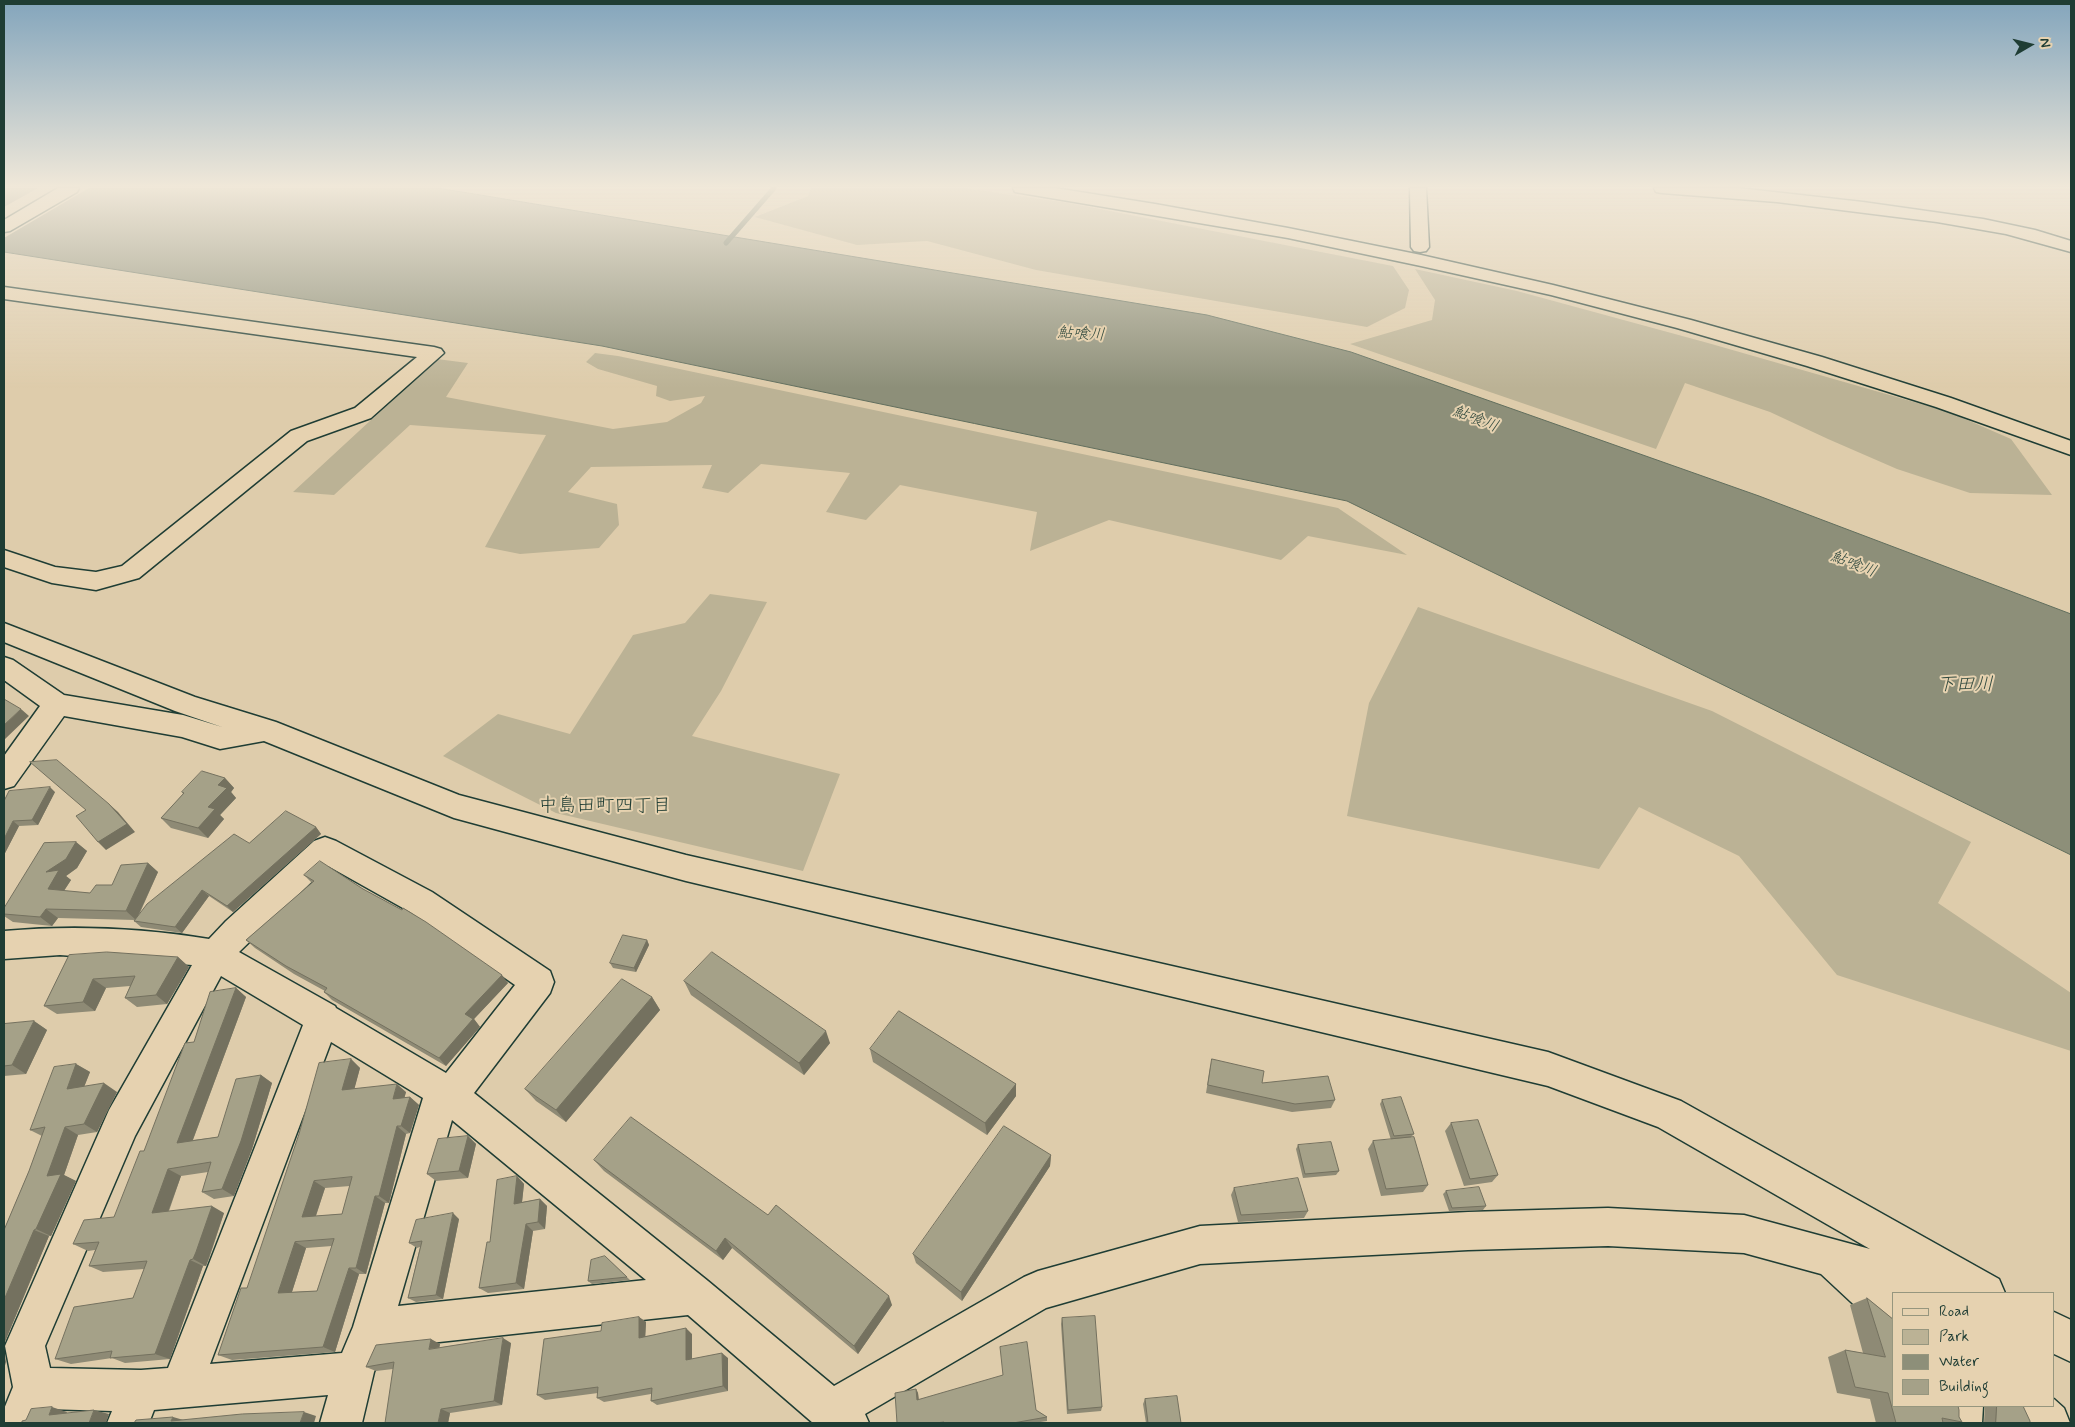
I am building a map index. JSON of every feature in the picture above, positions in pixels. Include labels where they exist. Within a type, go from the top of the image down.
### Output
[{"type":"street","points":[[1398,255],[1500,277],[1743,340],[1967,409],[2071,448]]},
{"type":"street","points":[[4,294],[434,353],[363,413],[299,436],[130,572],[96,581],[52,575],[4,558]]},
{"type":"street","points":[[4,632],[185,704],[266,730],[454,806],[686,868],[1548,1069],[1668,1113],[1983,1292]]},
{"type":"street","points":[[4,667],[57,704],[183,726],[220,738],[266,730]]},
{"type":"street","points":[[4,778],[57,704]]},
{"type":"street","points":[[341,1423],[354,1372],[372,1329],[447,1093],[538,982],[421,902],[325,850],[237,931],[215,955],[122,1124],[25,1346],[27,1406],[135,1407],[181,1387],[354,1372]]},
{"type":"street","points":[[4,945],[60,941],[181,949],[215,955],[323,1017],[447,1093],[840,1417],[1038,1291],[1200,1245],[1468,1231],[1608,1227],[1744,1234],[1832,1258],[1931,1292]]},
{"type":"street","points":[[181,1387],[323,1017]]},
{"type":"street","points":[[1832,1258],[1892,1313]]},
{"type":"street","points":[[372,1329],[694,1295]]},
{"type":"street","points":[[2055,1333],[2071,1342]]},
{"type":"street","points":[[2055,1346],[2071,1349]]},
{"type":"street","points":[[1960,1423],[1962,1407]]},
{"type":"street","points":[[2032,1407],[2049,1423]]},
{"type":"street","points":[[2065,1423],[2071,1419]]},
{"type":"green space","points":[[978,255],[1334,255],[1393,266],[1409,290],[1405,308],[1367,327],[1036,270]]},
{"type":"green space","points":[[1415,269],[1517,291],[1949,412],[2011,439],[2052,495],[1970,493],[1897,469],[1770,412],[1685,383],[1656,449],[1350,344],[1432,320],[1435,300]]},
{"type":"green space","points":[[595,353],[618,356],[1338,508],[1407,555],[1308,536],[1281,560],[1109,520],[1030,551],[1037,512],[900,485],[866,520],[826,512],[850,473],[761,464],[728,493],[702,488],[712,465],[591,467],[568,492],[617,504],[619,525],[599,548],[520,554],[485,547],[546,435],[410,425],[334,495],[293,492],[437,359],[468,363],[446,397],[613,429],[667,422],[701,403],[705,396],[670,401],[656,396],[657,386],[598,369],[586,362]]},
{"type":"green space","points":[[710,594],[767,602],[721,691],[692,736],[840,774],[803,871],[556,813],[443,756],[498,714],[570,734],[633,635],[685,623]]},
{"type":"green space","points":[[1418,607],[1712,711],[1971,842],[1938,903],[2071,993],[2071,1051],[1837,975],[1739,856],[1639,807],[1599,869],[1347,816],[1369,703]]},
{"type":"water","name":"下田川","points":[[20,255],[841,255],[1207,315],[1351,352],[1759,496],[2071,614],[2071,855],[1347,501],[602,346]]},
{"type":"building","points":[[4,699],[21,709],[4,725]]},
{"type":"building","points":[[57,760],[109,804],[127,824],[98,842],[76,816],[86,810],[30,762]]},
{"type":"building","points":[[202,771],[225,778],[218,785],[227,788],[208,807],[215,809],[198,828],[161,818],[184,793],[182,792]]},
{"type":"building","points":[[50,787],[32,820],[13,821],[4,839],[4,801],[9,791]]},
{"type":"building","points":[[286,811],[316,827],[227,906],[202,890],[175,927],[134,921],[147,904],[234,834],[249,843]]},
{"type":"building","points":[[76,842],[66,859],[46,872],[59,870],[48,889],[90,893],[96,885],[112,885],[121,865],[148,863],[126,911],[46,909],[40,917],[4,914],[4,908],[44,843]]},
{"type":"building","points":[[320,861],[363,889],[402,910],[403,908],[426,922],[502,975],[465,1014],[473,1019],[439,1058],[324,992],[327,988],[286,966],[246,940],[314,881],[304,875]]},
{"type":"building","points":[[623,935],[647,940],[634,968],[610,963]]},
{"type":"building","points":[[107,952],[178,957],[156,995],[125,998],[135,976],[93,979],[83,1002],[44,1006],[69,955]]},
{"type":"building","points":[[712,952],[826,1031],[799,1063],[684,981]]},
{"type":"building","points":[[622,979],[652,997],[556,1110],[525,1089]]},
{"type":"building","points":[[236,988],[177,1143],[218,1137],[236,1079],[261,1075],[241,1141],[222,1189],[202,1192],[211,1162],[168,1169],[152,1213],[212,1206],[196,1252],[193,1259],[190,1260],[155,1354],[110,1358],[112,1351],[55,1359],[74,1307],[133,1298],[147,1261],[89,1266],[99,1242],[73,1244],[84,1220],[114,1217],[140,1151],[144,1151],[185,1043],[194,1042],[210,992]]},
{"type":"building","points":[[899,1011],[1016,1084],[985,1123],[870,1049]]},
{"type":"building","points":[[34,1021],[12,1065],[4,1066],[4,1024]]},
{"type":"building","points":[[351,1059],[342,1090],[397,1084],[393,1099],[410,1097],[401,1126],[397,1126],[379,1196],[375,1196],[356,1268],[349,1268],[323,1347],[218,1355],[241,1288],[247,1288],[299,1134],[319,1063]],"holes":[[[352,1177],[342,1214],[302,1217],[314,1181]],[[334,1239],[317,1291],[278,1293],[295,1242]]]},
{"type":"building","points":[[1212,1059],[1264,1071],[1262,1083],[1328,1076],[1335,1100],[1295,1104],[1208,1085]]},
{"type":"building","points":[[76,1064],[67,1089],[104,1083],[84,1124],[65,1127],[47,1176],[61,1174],[34,1230],[4,1300],[4,1230],[45,1127],[30,1130],[54,1067]]},
{"type":"building","points":[[1401,1097],[1414,1134],[1394,1136],[1382,1100]]},
{"type":"building","points":[[631,1117],[768,1215],[776,1205],[889,1296],[854,1346],[725,1238],[716,1251],[594,1160]]},
{"type":"building","points":[[1478,1120],[1498,1175],[1470,1179],[1451,1123]]},
{"type":"building","points":[[1004,1126],[1051,1155],[961,1292],[913,1254]]},
{"type":"building","points":[[468,1136],[459,1171],[427,1174],[438,1139]]},
{"type":"building","points":[[1414,1137],[1428,1185],[1386,1189],[1373,1141]]},
{"type":"building","points":[[1331,1142],[1339,1171],[1305,1174],[1298,1145]]},
{"type":"building","points":[[517,1176],[514,1204],[540,1199],[538,1222],[526,1224],[516,1283],[479,1288],[487,1242],[490,1242],[497,1180]]},
{"type":"building","points":[[1298,1178],[1308,1211],[1241,1215],[1234,1188]]},
{"type":"building","points":[[1479,1187],[1486,1206],[1452,1208],[1446,1191]]},
{"type":"building","points":[[453,1213],[436,1295],[408,1298],[422,1241],[409,1243],[416,1220]]},
{"type":"building","points":[[605,1256],[627,1277],[588,1281],[591,1260]]},
{"type":"building","points":[[1867,1298],[1892,1318],[1892,1407],[1958,1407],[1959,1417],[1962,1422],[1942,1418],[1943,1423],[1896,1423],[1888,1393],[1855,1387],[1845,1350],[1885,1357]]},
{"type":"building","points":[[1095,1316],[1102,1407],[1068,1410],[1062,1318]]},
{"type":"building","points":[[639,1317],[639,1338],[686,1328],[686,1360],[722,1353],[723,1386],[651,1401],[652,1388],[597,1398],[598,1387],[537,1395],[544,1339],[601,1331],[602,1323]]},
{"type":"building","points":[[503,1338],[494,1401],[441,1409],[438,1423],[385,1423],[394,1362],[366,1367],[376,1345],[431,1339],[429,1349]]},
{"type":"building","points":[[1027,1342],[1036,1410],[1047,1417],[1013,1423],[897,1423],[895,1393],[916,1389],[917,1400],[1003,1375],[1000,1347]]},
{"type":"building","points":[[1177,1396],[1181,1423],[1148,1423],[1145,1399]]},
{"type":"building","points":[[52,1407],[49,1415],[94,1410],[89,1423],[22,1423],[22,1421],[26,1420],[31,1409]]},
{"type":"building","points":[[1997,1407],[2023,1407],[2030,1421],[2030,1423],[1996,1423]]},
{"type":"building","points":[[304,1412],[300,1423],[134,1423],[136,1420],[173,1417],[171,1421],[242,1414]]},
{"type":"district","name":"中島田町四丁目","points":[[605,807]]},
{"type":"water label","name":"鮎喰川","points":[[1081,335]]},
{"type":"water label","name":"鮎喰川","points":[[1475,420]]},
{"type":"water label","name":"鮎喰川","points":[[1853,565]]}]
